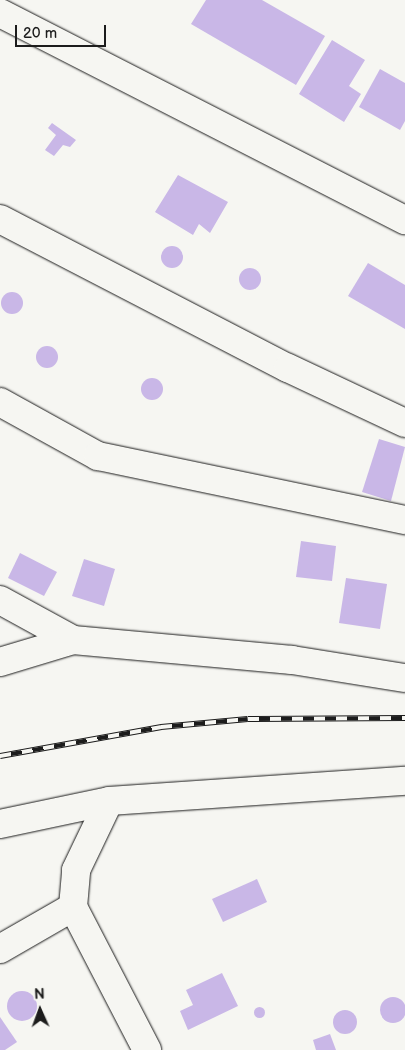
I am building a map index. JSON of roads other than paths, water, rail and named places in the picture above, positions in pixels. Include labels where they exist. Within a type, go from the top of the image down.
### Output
[{"type":"street","points":[[0,13],[405,220]]},
{"type":"street","points":[[0,218],[288,368],[405,423]]},
{"type":"street","points":[[0,402],[98,456],[405,520]]},
{"type":"street","points":[[0,600],[73,640]]},
{"type":"street","points":[[0,662],[73,640],[292,660],[405,678]]},
{"type":"street","points":[[0,824],[109,801],[405,781]]},
{"type":"street","points":[[109,801],[76,870],[74,907],[147,1050]]},
{"type":"street","points":[[0,949],[74,907]]},
{"type":"railway","points":[[0,756],[161,727],[248,719],[405,718]]}]
